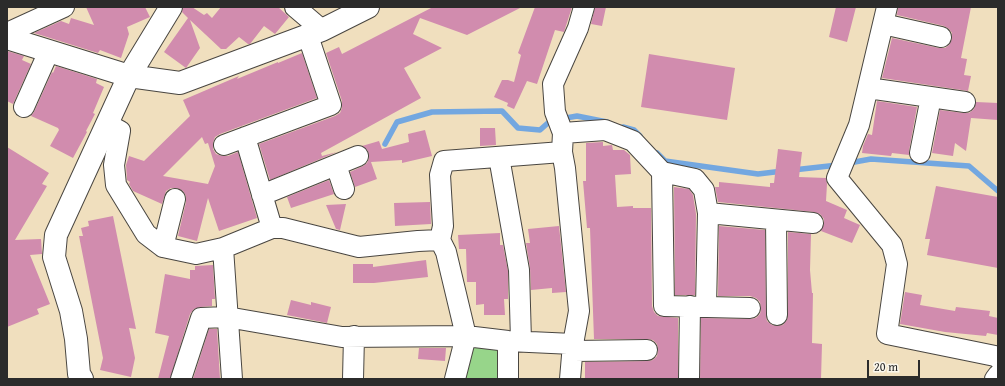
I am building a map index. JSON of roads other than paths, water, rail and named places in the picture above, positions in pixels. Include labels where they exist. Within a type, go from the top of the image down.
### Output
[{"type":"street","points":[[7,33],[64,7]]},
{"type":"street","points":[[82,379],[79,374],[72,311],[54,257],[56,235],[129,76],[171,7]]},
{"type":"street","points":[[295,7],[328,24]]},
{"type":"street","points":[[7,38],[129,76],[180,83],[368,7]]},
{"type":"street","points":[[570,379],[573,347],[579,311],[563,143],[555,112],[553,84],[578,28],[584,7]]},
{"type":"street","points":[[941,37],[885,16],[859,125],[837,178],[892,245],[897,264],[887,334],[995,356],[998,358]]},
{"type":"street","points":[[224,145],[331,105],[328,24]]},
{"type":"street","points":[[24,106],[49,51]]},
{"type":"street","points":[[868,88],[965,102]]},
{"type":"street","points":[[920,153],[931,97]]},
{"type":"street","points":[[107,124],[120,131],[114,165],[116,185],[146,234],[163,247],[196,254],[223,248],[272,228],[283,228],[359,247],[440,240]]},
{"type":"street","points":[[454,379],[466,336],[446,252],[440,240],[443,226],[440,175],[444,161],[499,157],[563,143],[605,130],[633,141],[662,172],[695,179],[704,190],[708,213],[689,379]]},
{"type":"street","points":[[245,137],[272,228]]},
{"type":"street","points":[[262,195],[358,156]]},
{"type":"street","points":[[499,157],[519,270],[515,341],[508,379]]},
{"type":"street","points":[[336,166],[344,189]]},
{"type":"street","points":[[662,172],[664,306],[750,308]]},
{"type":"street","points":[[163,247],[175,199]]},
{"type":"street","points":[[708,213],[813,223]]},
{"type":"street","points":[[776,220],[777,315]]},
{"type":"street","points":[[223,248],[232,379]]},
{"type":"street","points":[[181,379],[201,318],[227,317],[338,336],[466,336],[573,347],[647,350]]},
{"type":"street","points":[[353,379],[354,336]]},
{"type":"street","points":[[995,379],[998,375]]},
{"type":"waterway","points":[[385,144],[397,122],[432,112],[502,111],[518,128],[540,130],[549,122]]},
{"type":"waterway","points":[[566,118],[577,116],[607,122]]},
{"type":"waterway","points":[[623,127],[634,130],[640,136]]},
{"type":"waterway","points":[[657,153],[665,161],[758,174],[783,171]]},
{"type":"waterway","points":[[849,163],[871,159],[969,166],[998,191]]},
{"type":"waterway","points":[[793,170],[838,165]]}]
